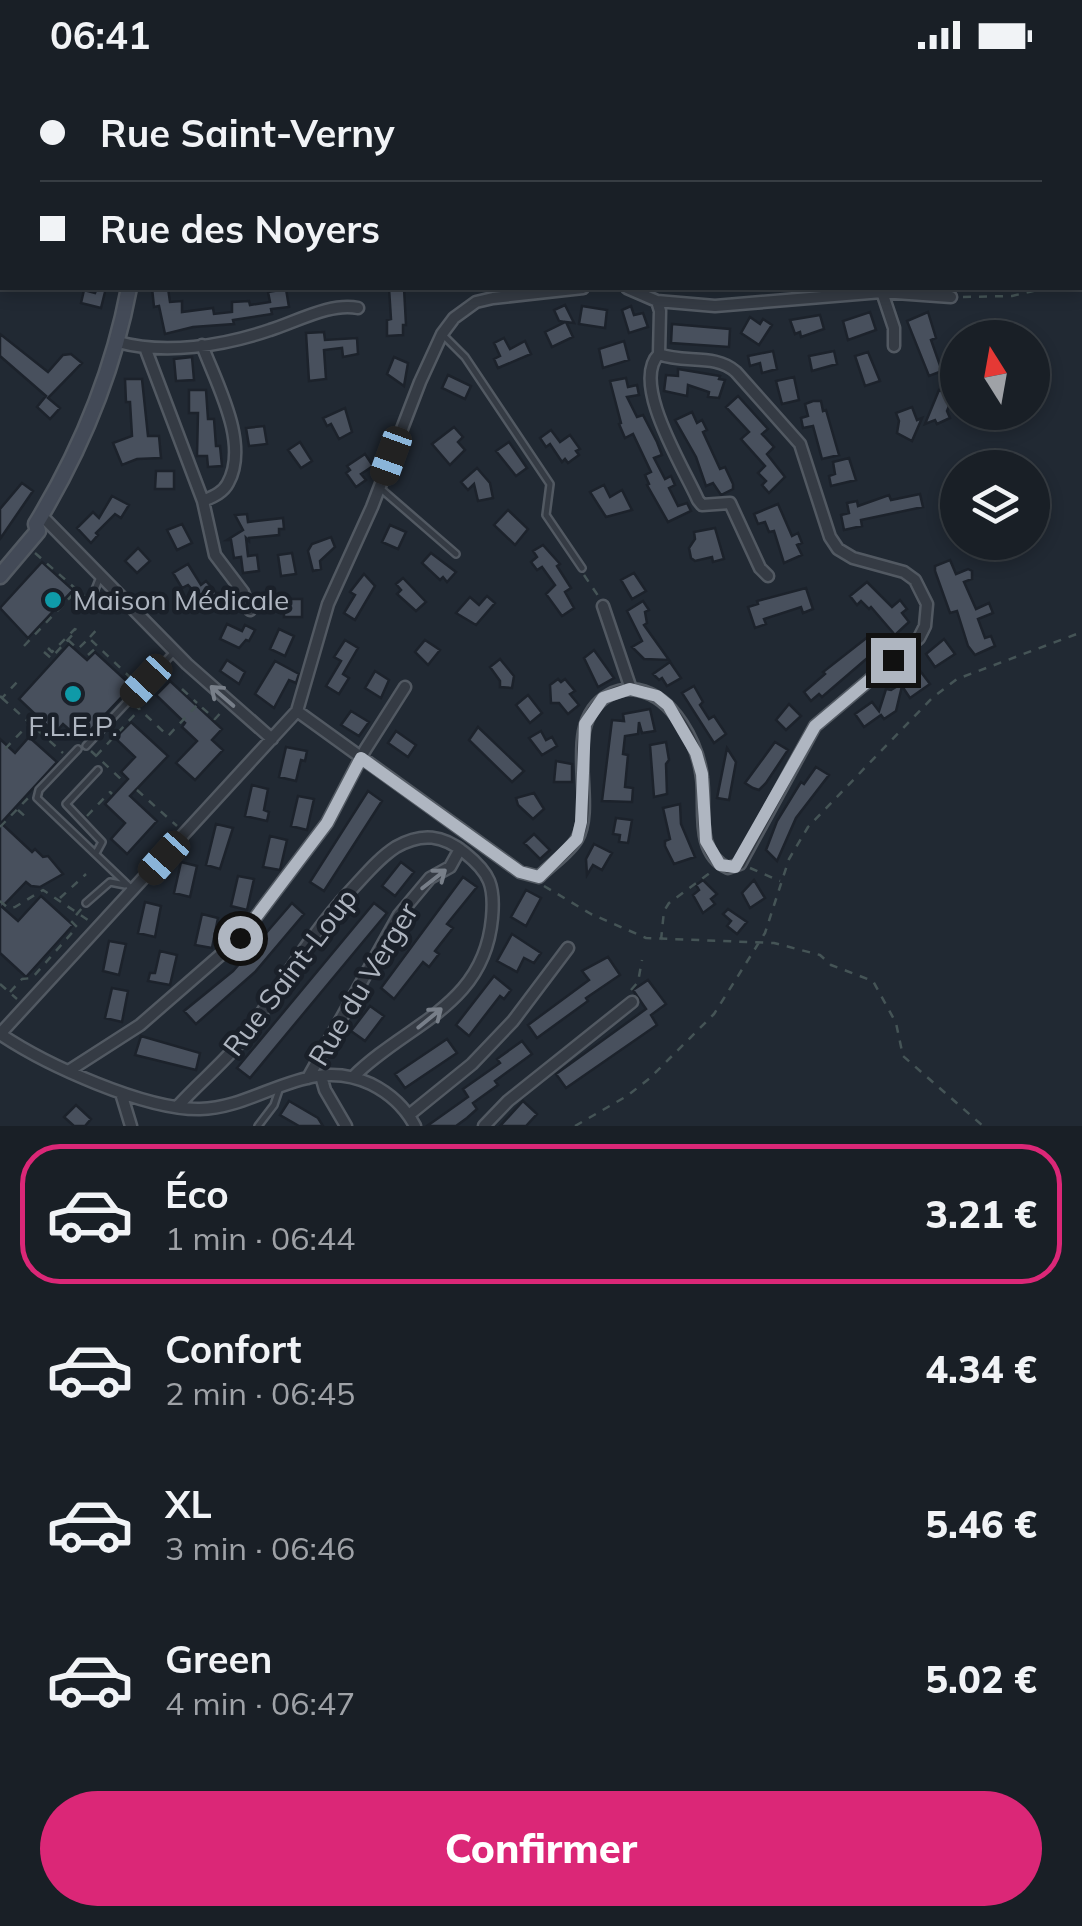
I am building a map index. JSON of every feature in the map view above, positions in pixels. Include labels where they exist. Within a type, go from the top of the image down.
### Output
[{"type":"main road","points":[[0,576],[38,531],[39,520],[96,406],[118,342],[129,290]]},
{"type":"main road","points":[[0,563],[39,520]]},
{"type":"street","points":[[476,302],[477,290]]},
{"type":"street","points":[[556,290],[476,302],[454,318],[442,334],[328,604],[297,711],[0,1034],[121,1093],[177,1107],[213,1108],[308,1078],[353,1077],[386,1092],[412,1120],[513,1022],[568,948]]},
{"type":"street","points":[[632,290],[658,301],[715,306],[882,292],[951,296]]},
{"type":"street","points":[[882,292],[894,328],[894,346]]},
{"type":"street","points":[[658,301],[659,354],[649,370],[650,392],[698,500],[710,506],[730,503],[760,568],[768,576]]},
{"type":"street","points":[[118,342],[146,350],[202,345],[263,333],[344,306],[358,308]]},
{"type":"street","points":[[202,345],[232,430],[235,458],[229,482],[221,492],[202,501]]},
{"type":"street","points":[[146,350],[202,501],[215,556],[244,592],[250,610]]},
{"type":"street","points":[[297,711],[520,872],[539,877],[577,839],[585,724],[603,698],[630,689],[657,696],[668,705],[689,740],[702,774],[706,841],[720,865],[728,868],[740,864],[815,726],[919,638],[927,616],[926,604],[915,580],[904,572],[853,558],[838,549],[830,536],[800,444],[736,372],[714,361],[659,354]]},
{"type":"street","points":[[39,520],[101,574],[230,704],[272,739]]},
{"type":"street","points":[[603,606],[630,689]]},
{"type":"street","points":[[70,1070],[140,1025],[240,938],[327,823],[361,758],[406,687]]},
{"type":"street","points":[[353,1077],[458,996],[483,962],[494,896],[483,868],[446,838],[455,825]]},
{"type":"street","name":"Rue Saint-Loup","points":[[177,1107],[248,1032],[302,949],[373,866],[398,846],[446,838]]},
{"type":"street","name":"Rue du Verger","points":[[308,1078],[400,915],[430,878],[450,868],[460,849]]},
{"type":"street","points":[[484,1126],[508,1101],[632,1002]]},
{"type":"street","points":[[321,1076],[346,1126]]},
{"type":"street","points":[[121,1093],[131,1126]]},
{"type":"lane","points":[[442,334],[466,357],[550,484],[546,515],[582,568]]},
{"type":"lane","points":[[380,488],[456,554]]},
{"type":"lane","points":[[90,602],[101,574]]},
{"type":"lane","points":[[132,889],[37,798],[39,790],[175,650]]},
{"type":"lane","points":[[96,853],[102,842],[66,804],[98,770]]},
{"type":"lane","points":[[86,903],[110,882],[120,882],[132,889]]},
{"type":"lane","points":[[258,1126],[274,1106],[281,1085]]},
{"type":"path","points":[[951,296],[1012,296],[1038,290]]},
{"type":"path","points":[[24,549],[38,555],[90,602]]},
{"type":"path","points":[[582,568],[603,606]]},
{"type":"path","points":[[24,646],[76,590]]},
{"type":"path","points":[[68,640],[78,650],[100,626]]},
{"type":"path","points":[[75,628],[68,640],[52,658],[46,650],[52,652],[75,628]]},
{"type":"path","points":[[575,1126],[650,1078],[714,1014],[759,944],[789,859],[808,826],[948,684],[1082,632]]},
{"type":"path","points":[[89,638],[134,681]]},
{"type":"path","points":[[88,656],[98,646]]},
{"type":"path","points":[[18,681],[1,698],[66,756]]},
{"type":"path","points":[[182,690],[214,719],[230,704]]},
{"type":"path","points":[[130,699],[168,736],[198,704]]},
{"type":"path","points":[[96,756],[140,709]]},
{"type":"path","points":[[5,749],[30,723]]},
{"type":"path","points":[[137,790],[186,834]]},
{"type":"path","points":[[82,821],[112,794]]},
{"type":"path","points":[[17,809],[27,818]]},
{"type":"path","points":[[740,864],[781,881]]},
{"type":"path","points":[[661,940],[664,911],[669,903],[720,865]]},
{"type":"path","points":[[59,898],[86,874]]},
{"type":"path","points":[[539,877],[545,886],[630,932],[661,940],[774,943],[820,955],[873,981],[896,1023],[903,1056],[983,1126]]},
{"type":"path","points":[[0,901],[8,908],[15,907],[43,890],[92,923]]},
{"type":"path","points":[[10,992],[22,980],[32,978],[77,927],[70,921],[79,912]]},
{"type":"path","points":[[632,1002],[631,988],[638,982],[642,960]]},
{"type":"path","points":[[0,984],[26,1006]]},
{"type":"building","points":[[84,290],[106,290],[101,308],[81,303]]},
{"type":"building","points":[[152,290],[168,290],[170,302],[182,301],[182,312],[213,308],[214,314],[232,312],[232,302],[270,302],[268,292],[280,290],[286,290],[289,307],[233,320],[234,324],[165,334],[159,306],[154,307]]},
{"type":"building","points":[[389,290],[404,290],[403,335],[387,336],[387,320],[391,319]]},
{"type":"building","points":[[565,305],[574,323],[566,322],[573,337],[552,347],[545,332],[565,322],[559,321],[554,310]]},
{"type":"building","points":[[582,306],[607,310],[605,328],[579,324]]},
{"type":"building","points":[[631,306],[634,315],[643,313],[648,327],[629,333],[622,310]]},
{"type":"building","points":[[870,312],[876,330],[848,340],[843,321]]},
{"type":"building","points":[[928,312],[940,372],[929,376],[907,321]]},
{"type":"building","points":[[820,315],[824,329],[801,337],[800,332],[795,334],[790,320]]},
{"type":"building","points":[[750,317],[760,324],[763,319],[772,325],[759,345],[741,333]]},
{"type":"building","points":[[672,324],[730,329],[729,347],[671,343]]},
{"type":"building","points":[[324,332],[325,340],[357,338],[358,354],[343,357],[342,348],[324,350],[326,379],[309,381],[306,333]]},
{"type":"building","points":[[0,334],[48,372],[63,355],[71,354],[82,363],[48,398],[60,408],[50,419],[37,407],[46,396],[0,356]]},
{"type":"building","points":[[504,338],[510,349],[525,341],[531,354],[498,368],[494,359],[500,356],[494,343]]},
{"type":"building","points":[[624,341],[629,360],[603,368],[599,349]]},
{"type":"building","points":[[773,351],[777,369],[762,373],[760,363],[750,366],[748,356]]},
{"type":"building","points":[[834,351],[837,364],[812,371],[809,356]]},
{"type":"building","points":[[868,352],[880,381],[865,386],[855,356]]},
{"type":"building","points":[[192,357],[194,380],[176,381],[174,359]]},
{"type":"building","points":[[394,357],[408,363],[404,386],[387,374]]},
{"type":"building","points":[[678,369],[720,376],[725,380],[719,398],[708,397],[709,392],[688,385],[687,396],[664,391],[666,375],[678,376]]},
{"type":"building","points":[[448,375],[471,386],[465,399],[442,388]]},
{"type":"building","points":[[794,377],[799,400],[782,404],[776,381]]},
{"type":"building","points":[[626,378],[628,387],[637,385],[639,395],[627,397],[637,417],[643,415],[662,455],[654,458],[665,479],[671,476],[675,485],[669,488],[678,506],[687,503],[691,511],[668,522],[647,485],[645,475],[651,472],[633,434],[625,438],[619,424],[610,381]]},
{"type":"building","points":[[125,379],[142,379],[148,436],[159,436],[161,458],[137,459],[122,465],[113,443],[132,436]]},
{"type":"building","points":[[189,390],[206,390],[208,419],[214,419],[222,466],[208,467],[207,456],[197,456],[198,413],[189,413]]},
{"type":"building","points":[[940,390],[940,423],[935,420],[925,424]]},
{"type":"building","points":[[738,396],[768,429],[762,434],[774,447],[767,454],[785,477],[769,493],[762,485],[766,481],[758,473],[765,466],[741,439],[749,432],[726,407]]},
{"type":"building","points":[[821,401],[823,411],[826,410],[839,455],[822,459],[813,426],[803,428],[801,418],[808,416],[805,404]]},
{"type":"building","points":[[912,407],[917,420],[922,418],[912,441],[897,433],[896,413]]},
{"type":"building","points":[[345,408],[352,432],[339,439],[323,418]]},
{"type":"building","points":[[692,412],[697,423],[702,420],[707,430],[703,432],[720,469],[725,467],[733,484],[733,489],[721,495],[713,483],[706,486],[696,457],[675,420]]},
{"type":"building","points":[[264,426],[267,444],[249,446],[246,428]]},
{"type":"building","points":[[454,427],[463,437],[458,442],[465,450],[450,465],[432,444]]},
{"type":"building","points":[[551,430],[560,442],[570,435],[580,449],[576,451],[579,455],[568,463],[565,459],[562,462],[550,444],[546,447],[540,438]]},
{"type":"building","points":[[300,442],[312,461],[301,468],[288,450]]},
{"type":"building","points":[[509,442],[527,468],[516,476],[496,451]]},
{"type":"building","points":[[365,454],[373,466],[361,474],[366,480],[356,487],[346,473],[350,470],[347,466]]},
{"type":"building","points":[[849,458],[856,480],[831,486],[833,462]]},
{"type":"building","points":[[477,468],[490,483],[493,498],[478,501],[474,484],[468,490],[461,482]]},
{"type":"building","points":[[156,471],[174,471],[174,489],[155,489]]},
{"type":"building","points":[[22,483],[33,491],[0,539],[0,509]]},
{"type":"building","points":[[604,485],[610,497],[622,490],[632,510],[606,517],[590,492]]},
{"type":"building","points":[[920,494],[923,507],[861,520],[862,526],[844,530],[841,515],[849,513],[847,503],[857,501],[858,506],[889,495],[891,500]]},
{"type":"building","points":[[112,496],[129,505],[121,518],[115,514],[96,533],[91,543],[77,528],[93,512],[99,518]]},
{"type":"building","points":[[778,504],[792,536],[798,533],[802,543],[797,545],[802,555],[784,563],[774,531],[769,532],[765,522],[758,524],[754,514]]},
{"type":"building","points":[[508,510],[528,529],[515,545],[494,525]]},
{"type":"building","points":[[247,514],[248,522],[283,518],[284,529],[279,529],[279,535],[249,541],[246,538],[248,556],[257,555],[259,571],[243,573],[241,557],[234,558],[231,540],[227,540],[243,530],[235,515]]},
{"type":"building","points":[[182,524],[192,543],[177,550],[167,530]]},
{"type":"building","points":[[390,525],[406,532],[398,549],[382,542]]},
{"type":"building","points":[[715,528],[724,559],[695,561],[689,548],[695,539],[694,532]]},
{"type":"building","points":[[331,537],[335,547],[320,561],[321,569],[313,571],[308,551],[312,544]]},
{"type":"building","points":[[543,545],[560,564],[557,566],[571,588],[565,592],[574,608],[562,616],[546,594],[555,585],[542,567],[537,570],[531,562],[537,557],[533,551]]},
{"type":"building","points":[[138,548],[150,561],[137,573],[125,561]]},
{"type":"building","points":[[292,553],[296,574],[281,576],[278,555]]},
{"type":"building","points":[[431,553],[456,572],[447,582],[422,563]]},
{"type":"building","points":[[950,560],[956,574],[972,571],[972,579],[964,582],[976,609],[989,603],[993,613],[978,619],[985,638],[991,636],[995,646],[975,655],[968,646],[957,611],[950,613],[935,566]]},
{"type":"building","name":"Maison Médicale","points":[[42,562],[73,590],[28,638],[0,608]]},
{"type":"building","points":[[188,564],[201,585],[206,581],[220,597],[204,610],[198,603],[202,600],[188,585],[182,588],[173,573]]},
{"type":"building","points":[[634,573],[646,591],[632,599],[621,580]]},
{"type":"building","points":[[364,574],[375,586],[355,620],[344,613],[355,595],[350,592]]},
{"type":"building","points":[[403,578],[426,602],[416,611],[397,594],[401,590],[396,584]]},
{"type":"building","points":[[867,582],[892,607],[900,600],[907,609],[902,613],[909,622],[895,635],[871,607],[861,601],[857,605],[850,596]]},
{"type":"building","points":[[806,588],[813,609],[803,613],[801,607],[764,619],[766,624],[755,628],[748,607]]},
{"type":"building","points":[[487,596],[495,603],[476,625],[456,613],[470,597],[479,605]]},
{"type":"building","points":[[284,599],[302,599],[302,617],[284,617]]},
{"type":"building","points":[[643,601],[649,610],[645,612],[644,625],[669,660],[644,659],[632,647],[642,641],[627,611]]},
{"type":"building","points":[[227,624],[242,631],[245,625],[255,630],[239,648],[220,639]]},
{"type":"building","points":[[279,629],[294,636],[285,656],[270,649]]},
{"type":"building","points":[[869,636],[879,648],[822,697],[819,694],[811,701],[804,692]]},
{"type":"building","points":[[944,639],[955,654],[935,667],[926,654]]},
{"type":"building","points":[[345,640],[358,648],[343,674],[349,678],[339,694],[326,686],[341,661],[334,657]]},
{"type":"building","points":[[425,640],[440,650],[428,665],[415,652]]},
{"type":"building","name":"F.L.E.P.","points":[[69,644],[87,660],[95,652],[132,686],[81,740],[63,724],[55,733],[19,699]]},
{"type":"building","points":[[594,650],[614,678],[598,687],[584,658]]},
{"type":"building","points":[[500,659],[514,676],[512,688],[500,687],[490,667]]},
{"type":"building","points":[[227,660],[245,672],[239,684],[220,671]]},
{"type":"building","points":[[275,661],[299,674],[296,683],[289,680],[274,708],[255,694]]},
{"type":"building","points":[[670,662],[681,678],[667,686],[653,674]]},
{"type":"building","points":[[375,671],[389,680],[381,698],[365,688]]},
{"type":"building","points":[[921,672],[930,684],[910,698],[902,686],[896,711],[884,719],[881,715],[864,727],[855,714],[872,702],[879,711],[886,689],[891,690]]},
{"type":"building","points":[[565,679],[575,691],[570,694],[579,705],[568,714],[559,703],[551,703],[550,685]]},
{"type":"building","points":[[170,681],[222,729],[212,740],[223,750],[195,780],[176,763],[197,741],[182,727],[185,723],[156,695]]},
{"type":"building","points":[[694,686],[709,719],[714,716],[726,734],[714,743],[682,693]]},
{"type":"building","points":[[528,695],[542,713],[530,723],[516,705]]},
{"type":"building","points":[[789,704],[801,716],[786,730],[776,720]]},
{"type":"building","points":[[650,709],[655,731],[642,733],[639,722],[638,734],[625,736],[625,787],[633,788],[632,802],[602,801],[612,720],[624,721],[623,714]]},
{"type":"building","points":[[351,711],[369,722],[359,736],[341,725]]},
{"type":"building","points":[[131,722],[168,756],[130,796],[157,821],[127,854],[111,839],[125,823],[105,804],[128,779],[121,772],[135,757],[115,738]]},
{"type":"building","points":[[478,727],[524,771],[512,782],[469,740]]},
{"type":"building","points":[[396,731],[416,745],[408,757],[388,743]]},
{"type":"building","points":[[541,731],[546,740],[552,737],[557,746],[542,755],[529,738]]},
{"type":"building","points":[[29,737],[57,762],[1,823],[32,852],[35,849],[43,857],[48,856],[63,874],[40,887],[26,882],[2,907],[18,921],[41,896],[73,925],[26,977],[0,953],[0,739],[15,753]]},
{"type":"building","points":[[666,742],[667,794],[654,797],[650,745]]},
{"type":"building","points":[[775,742],[788,750],[766,783],[759,790],[753,788],[745,783]]},
{"type":"building","points":[[286,747],[307,751],[296,781],[279,777]]},
{"type":"building","points":[[727,748],[736,762],[729,800],[717,798]]},
{"type":"building","points":[[556,761],[572,764],[572,782],[554,782]]},
{"type":"building","points":[[816,767],[829,775],[796,818],[777,861],[766,850],[777,821],[801,782],[804,784]]},
{"type":"building","points":[[252,785],[268,789],[264,810],[269,812],[267,821],[245,816]]},
{"type":"building","points":[[368,791],[382,801],[324,891],[310,882]]},
{"type":"building","points":[[534,793],[544,809],[533,819],[516,798]]},
{"type":"building","points":[[298,796],[314,799],[307,830],[291,826]]},
{"type":"building","points":[[680,804],[681,824],[695,857],[674,864],[665,846],[670,839],[663,808]]},
{"type":"building","points":[[616,818],[632,820],[628,843],[619,842],[620,835],[613,834]]},
{"type":"building","points":[[216,824],[233,828],[220,869],[206,865]]},
{"type":"building","points":[[534,834],[550,850],[540,859],[524,843]]},
{"type":"building","points":[[270,836],[287,840],[280,870],[263,867]]},
{"type":"building","points":[[594,844],[612,853],[602,870],[593,865],[587,875],[586,859]]},
{"type":"building","points":[[181,862],[197,866],[190,897],[174,893]]},
{"type":"building","points":[[401,862],[414,872],[395,896],[382,886]]},
{"type":"building","points":[[238,876],[254,879],[247,910],[231,906]]},
{"type":"building","points":[[463,877],[477,887],[447,924],[453,928],[435,951],[439,954],[429,967],[423,962],[394,999],[381,988]]},
{"type":"building","points":[[703,880],[717,894],[711,899],[715,904],[703,913],[693,895],[699,890],[696,885]]},
{"type":"building","points":[[754,880],[765,898],[750,908],[742,893]]},
{"type":"building","points":[[526,890],[541,898],[526,926],[511,917]]},
{"type":"building","points":[[145,902],[161,906],[155,937],[138,933]]},
{"type":"building","points":[[292,903],[304,914],[255,972],[196,1024],[184,1011],[233,971]]},
{"type":"building","points":[[374,903],[387,913],[250,1078],[237,1068]]},
{"type":"building","points":[[728,909],[747,922],[737,934],[727,926],[731,921],[723,914]]},
{"type":"building","points":[[202,914],[218,918],[212,948],[195,945]]},
{"type":"building","points":[[512,934],[541,953],[534,963],[524,958],[517,972],[497,961]]},
{"type":"building","points":[[109,941],[126,944],[119,975],[103,971]]},
{"type":"building","points":[[160,951],[177,955],[170,985],[148,981],[150,973],[155,973]]},
{"type":"building","points":[[608,957],[620,975],[537,1038],[528,1025],[589,980],[582,971]]},
{"type":"building","points":[[494,976],[511,990],[504,999],[500,996],[469,1036],[456,1025]]},
{"type":"building","points":[[648,980],[666,1004],[651,1015],[657,1025],[566,1088],[556,1074],[646,1009],[633,990]]},
{"type":"building","points":[[112,988],[128,991],[122,1022],[105,1018]]},
{"type":"building","points":[[370,1006],[384,1016],[365,1041],[351,1031]]},
{"type":"building","points":[[141,1036],[200,1053],[196,1070],[135,1055]]},
{"type":"building","points":[[447,1039],[457,1053],[405,1088],[395,1074]]},
{"type":"building","points":[[522,1041],[532,1054],[495,1081],[498,1085],[473,1103],[477,1109],[467,1118],[456,1126],[427,1126],[468,1097],[463,1089],[500,1063],[497,1059]]},
{"type":"building","points":[[289,1101],[318,1118],[323,1126],[299,1126],[280,1115]]},
{"type":"building","points":[[523,1101],[537,1114],[526,1126],[500,1126]]},
{"type":"building","points":[[76,1105],[91,1119],[85,1126],[74,1126],[64,1117]]},
{"type":"place","name":"Maison Médicale","points":[[53,600]]},
{"type":"place","name":"F.L.E.P.","points":[[73,694]]},
{"type":"route","points":[[240,938],[327,823],[361,758],[520,872],[539,877],[577,839],[585,724],[592,709],[603,698],[630,689],[657,696],[682,726],[702,774],[702,825],[706,841],[720,865],[735,867],[815,726],[893,660]]}]
